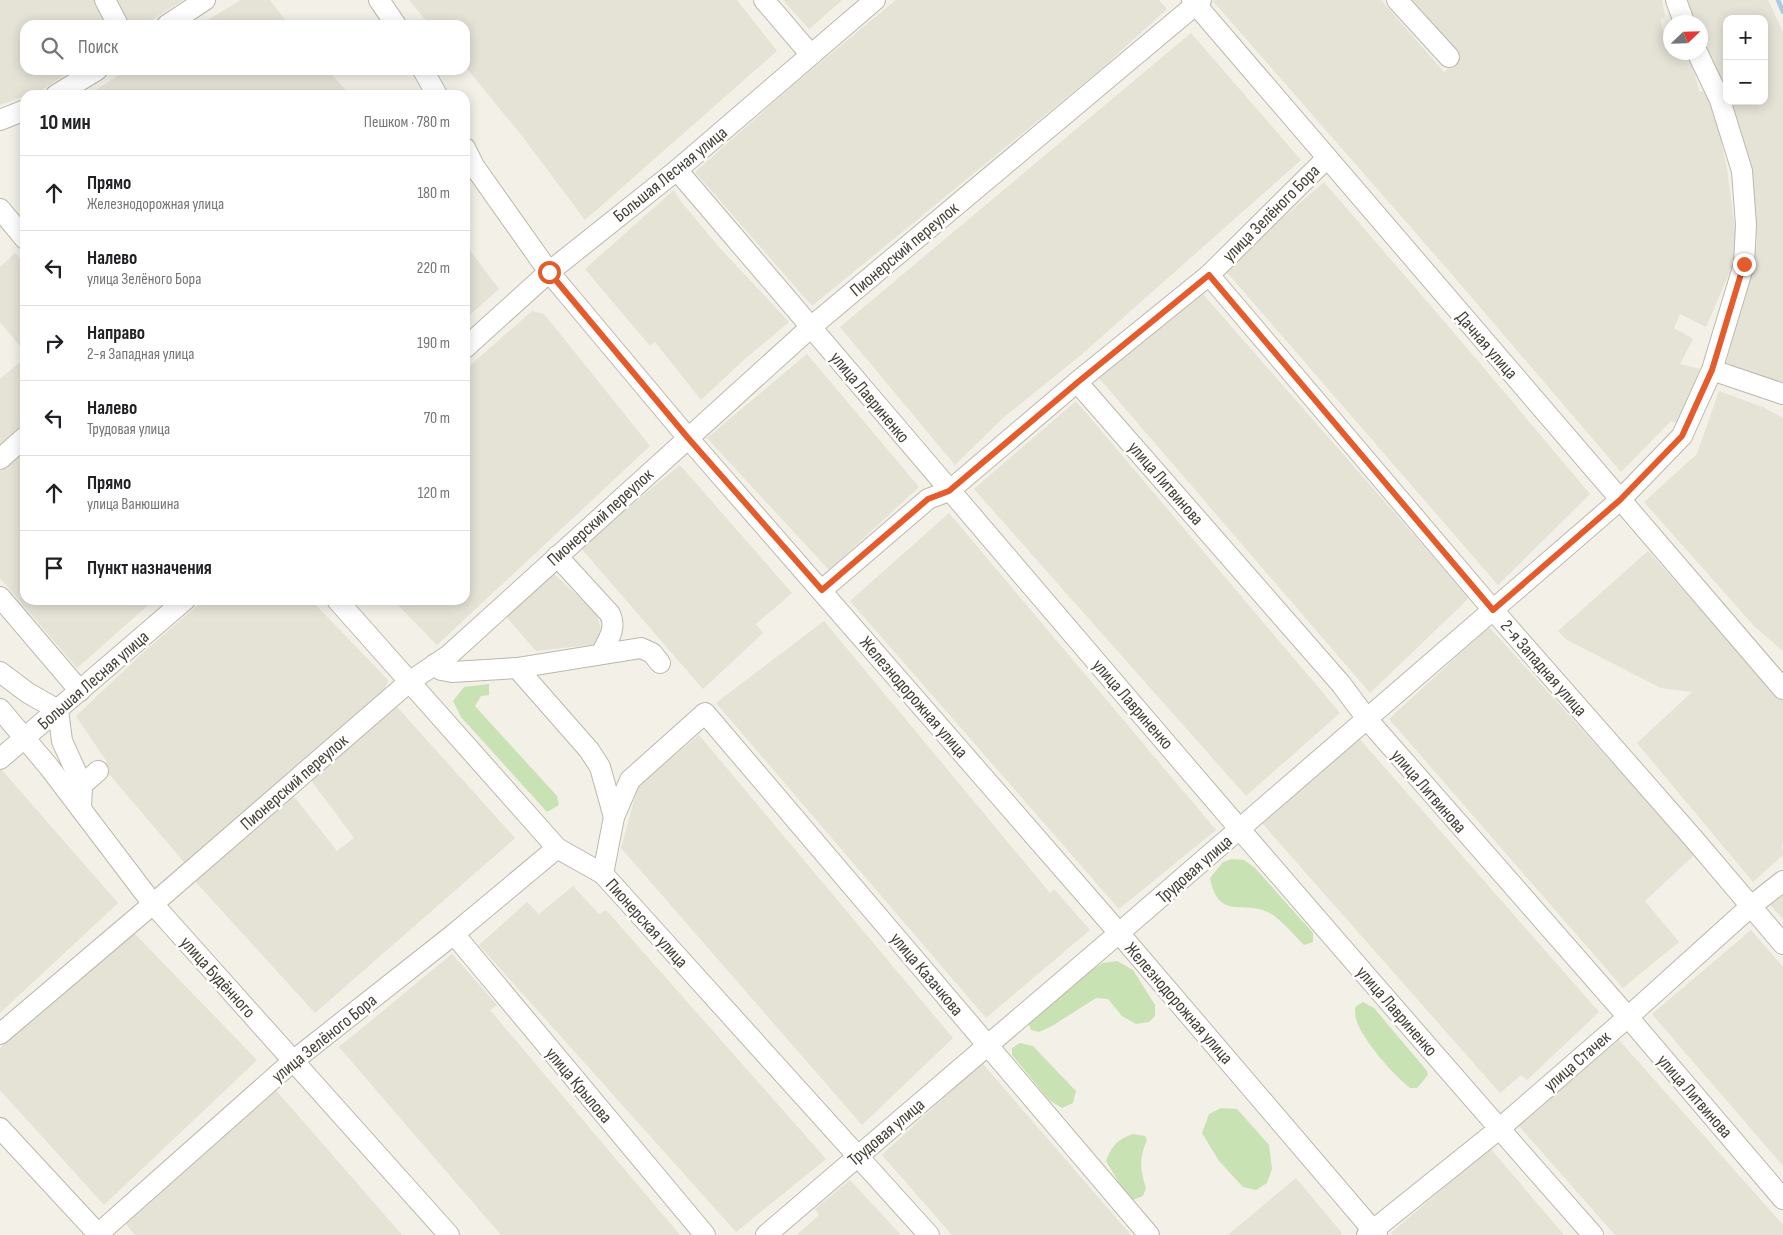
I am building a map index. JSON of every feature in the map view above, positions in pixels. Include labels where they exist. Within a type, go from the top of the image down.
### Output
[{"type":"street","points":[[105,0],[115,20]]},
{"type":"street","points":[[175,20],[205,0]]},
{"type":"street","points":[[379,0],[393,20]]},
{"type":"street","points":[[764,0],[811,55]]},
{"type":"street","name":"Большая Лесная улица","points":[[470,343],[549,272],[678,170],[875,0]]},
{"type":"street","points":[[1397,0],[1449,57]]},
{"type":"street","points":[[1676,0],[1681,15]]},
{"type":"street","name":"Дачная улица","points":[[1197,2],[1327,158],[1783,689]]},
{"type":"street","name":"Пионерский переулок","points":[[0,1034],[409,682],[449,654],[812,327],[1197,2]]},
{"type":"street","name":"Трудовая улица","points":[[766,1235],[1620,500],[1682,436],[1712,370],[1744,264],[1746,225],[1742,171],[1720,100],[1701,60]]},
{"type":"street","points":[[64,90],[89,75]]},
{"type":"street","points":[[426,75],[434,90]]},
{"type":"street","points":[[0,120],[20,112]]},
{"type":"street","name":"Железнодорожная улица","points":[[470,158],[549,272],[688,438],[1119,933],[1372,1233]]},
{"type":"street","name":"улица Зелёного Бора","points":[[822,590],[928,499],[949,491],[1209,275],[1327,158]]},
{"type":"street","name":"улица Лавриненко","points":[[678,170],[949,491],[1499,1129],[1593,1235]]},
{"type":"street","points":[[0,209],[20,233]]},
{"type":"street","name":"2-я Западная улица","points":[[1209,275],[1493,610],[1693,838],[1783,944]]},
{"type":"street","points":[[1712,370],[1783,394]]},
{"type":"street","name":"улица Литвинова","points":[[1078,382],[1341,684],[1366,719],[1628,1017],[1783,1199]]},
{"type":"street","points":[[0,459],[20,441]]},
{"type":"street","points":[[557,556],[610,614],[614,622],[612,632],[600,654]]},
{"type":"street","points":[[0,597],[80,691]]},
{"type":"street","name":"Большая Лесная улица","points":[[0,759],[179,605]]},
{"type":"street","name":"Пионерская улица","points":[[341,605],[557,848],[603,874],[930,1235]]},
{"type":"street","points":[[435,664],[441,670],[452,672],[517,668],[641,648],[652,653],[660,663]]},
{"type":"street","points":[[517,668],[590,750],[600,767],[614,817],[603,874]]},
{"type":"street","points":[[0,672],[28,693],[58,710],[62,740],[82,786],[81,808]]},
{"type":"street","name":"улица Будённого","points":[[0,709],[49,767],[153,904],[449,1235]]},
{"type":"street","name":"улица Казачкова","points":[[614,817],[630,780],[705,714],[1149,1235]]},
{"type":"street","points":[[82,786],[98,770]]},
{"type":"street","name":"улица Зелёного Бора","points":[[98,1234],[293,1061],[454,934],[557,848]]},
{"type":"street","name":"улица Стачек","points":[[1372,1233],[1499,1129],[1628,1017],[1750,907],[1783,881]]},
{"type":"street","name":"улица Крылова","points":[[454,934],[704,1235]]},
{"type":"street","points":[[0,1128],[98,1234]]},
{"type":"shaded area","points":[[0,0],[183,0],[152,20],[20,20],[20,75],[64,75],[42,90],[20,90],[20,98],[0,105]]},
{"type":"shaded area","points":[[241,0],[270,0],[285,20],[207,20]]},
{"type":"shaded area","points":[[409,0],[737,0],[777,51],[585,220],[522,136],[470,72],[470,20],[426,20]]},
{"type":"shaded area","points":[[783,0],[842,0],[809,29]]},
{"type":"shaded area","points":[[896,0],[1159,0],[1167,9],[1101,69],[812,306],[695,172],[798,81]]},
{"type":"shaded area","points":[[1381,0],[1444,72],[1458,61],[1448,42],[1411,0],[1662,0],[1665,15],[1660,19],[1663,31],[1663,60],[1692,60],[1699,91],[1711,93],[1727,169],[1737,245],[1729,274],[1706,327],[1680,314],[1674,328],[1693,339],[1680,364],[1700,369],[1679,424],[1671,421],[1621,472],[1456,279],[1213,1]]},
{"type":"shaded area","points":[[1683,0],[1768,0],[1783,32],[1783,383],[1726,364],[1757,244],[1751,177],[1731,105],[1768,105],[1768,15],[1723,15],[1723,87],[1708,55],[1708,15],[1690,15]]},
{"type":"shaded area","points":[[1191,33],[1301,160],[1081,355],[1003,418],[955,465],[840,327]]},
{"type":"shaded area","points":[[119,75],[332,75],[346,90],[96,90]]},
{"type":"shaded area","points":[[1324,182],[1590,494],[1498,585],[1224,269]]},
{"type":"shaded area","points":[[674,190],[679,199],[719,247],[789,322],[701,400],[655,342],[650,346],[585,269]]},
{"type":"shaded area","points":[[470,251],[499,289],[470,315]]},
{"type":"shaded area","points":[[15,253],[20,258],[20,346],[0,322],[0,267]]},
{"type":"shaded area","points":[[1202,293],[1469,598],[1370,693],[1098,377]]},
{"type":"shaded area","points":[[532,311],[544,314],[650,446],[437,645],[398,605],[470,605],[470,366]]},
{"type":"shaded area","points":[[807,354],[919,487],[829,570],[707,438]]},
{"type":"shaded area","points":[[20,362],[20,426],[0,444],[0,379]]},
{"type":"shaded area","points":[[1719,391],[1765,408],[1783,418],[1783,651],[1755,627],[1644,502],[1697,454]]},
{"type":"shaded area","points":[[1076,401],[1340,713],[1246,796],[974,489]]},
{"type":"shaded area","points":[[20,450],[20,601],[0,578],[0,468]]},
{"type":"shaded area","points":[[680,465],[792,593],[756,624],[763,633],[703,689],[580,547]]},
{"type":"shaded area","points":[[949,513],[1216,830],[1119,909],[850,601]]},
{"type":"shaded area","points":[[1648,551],[1783,701],[1783,855],[1753,882],[1637,743],[1692,692],[1661,688],[1567,640],[1558,631]]},
{"type":"shaded area","points":[[552,572],[597,614],[602,635],[598,644],[536,651],[504,614]]},
{"type":"shaded area","points":[[23,605],[148,605],[77,668]]},
{"type":"shaded area","points":[[198,605],[316,605],[388,680],[385,689],[184,862],[103,767],[107,762],[76,716],[146,650]]},
{"type":"shaded area","points":[[824,621],[1050,893],[1054,889],[1090,930],[986,1018],[716,703]]},
{"type":"shaded area","points":[[1489,627],[1695,854],[1645,901],[1679,942],[1623,988],[1389,719]]},
{"type":"shaded area","points":[[397,707],[515,838],[315,1013],[193,879],[291,793],[337,851],[354,838],[310,779]]},
{"type":"shaded area","points":[[699,735],[953,1038],[862,1125],[621,848],[638,786]]},
{"type":"shaded area","points":[[1358,737],[1599,1012],[1527,1080],[1521,1075],[1500,1093],[1261,822]]},
{"type":"shaded area","points":[[0,770],[118,903],[0,1013]]},
{"type":"shaded area","points":[[573,886],[599,914],[606,910],[826,1159],[736,1232],[479,945],[527,902],[539,914]]},
{"type":"shaded area","points":[[1783,894],[1783,919],[1770,905]]},
{"type":"shaded area","points":[[1751,930],[1783,967],[1783,1166],[1652,1014]]},
{"type":"shaded area","points":[[132,931],[257,1060],[104,1205],[0,1090],[0,1048]]},
{"type":"shaded area","points":[[452,954],[497,1005],[490,1010],[680,1235],[501,1235],[339,1047]]},
{"type":"shaded area","points":[[1619,1040],[1783,1225],[1783,1235],[1615,1235],[1518,1125]]},
{"type":"shaded area","points":[[982,1063],[1131,1235],[952,1235],[882,1155]]},
{"type":"shaded area","points":[[275,1089],[402,1235],[135,1235],[125,1223]]},
{"type":"shaded area","points":[[1490,1148],[1564,1235],[1393,1235],[1391,1233]]},
{"type":"shaded area","points":[[1296,1178],[1342,1233],[1340,1235],[1228,1235]]},
{"type":"shaded area","points":[[850,1180],[901,1235],[797,1235],[819,1215],[815,1209]]},
{"type":"green space","points":[[489,684],[489,695],[481,696],[475,706],[557,796],[559,805],[547,812],[461,717],[453,701],[464,687]]},
{"type":"green space","points":[[1232,859],[1244,860],[1255,868],[1313,933],[1313,942],[1304,945],[1277,918],[1263,910],[1235,907],[1220,901],[1214,892],[1210,878],[1223,862]]},
{"type":"green space","points":[[1117,961],[1133,970],[1155,1005],[1155,1016],[1149,1022],[1136,1024],[1122,1016],[1108,999],[1096,998],[1052,1026],[1039,1032],[1031,1030],[1029,1024],[1087,973],[1103,963]]},
{"type":"green space","points":[[1363,1002],[1374,1008],[1427,1071],[1428,1075],[1417,1088],[1410,1088],[1396,1075],[1364,1036],[1356,1019],[1355,1012],[1355,1007]]},
{"type":"green space","points":[[1020,1043],[1033,1046],[1076,1091],[1073,1103],[1062,1108],[1049,1100],[1012,1055],[1012,1048]]},
{"type":"green space","points":[[1221,1108],[1237,1109],[1269,1145],[1272,1169],[1267,1183],[1256,1190],[1243,1187],[1219,1161],[1202,1133],[1209,1114]]},
{"type":"green space","points":[[1133,1134],[1145,1136],[1147,1140],[1141,1164],[1146,1188],[1143,1196],[1133,1200],[1124,1191],[1106,1161],[1116,1143]]},
{"type":"waterway","points":[[1778,0],[1783,12]]},
{"type":"route","points":[[549,272],[688,438],[822,590],[928,499],[949,491],[1209,275],[1493,610],[1620,500],[1682,436],[1712,370],[1744,264]]}]
